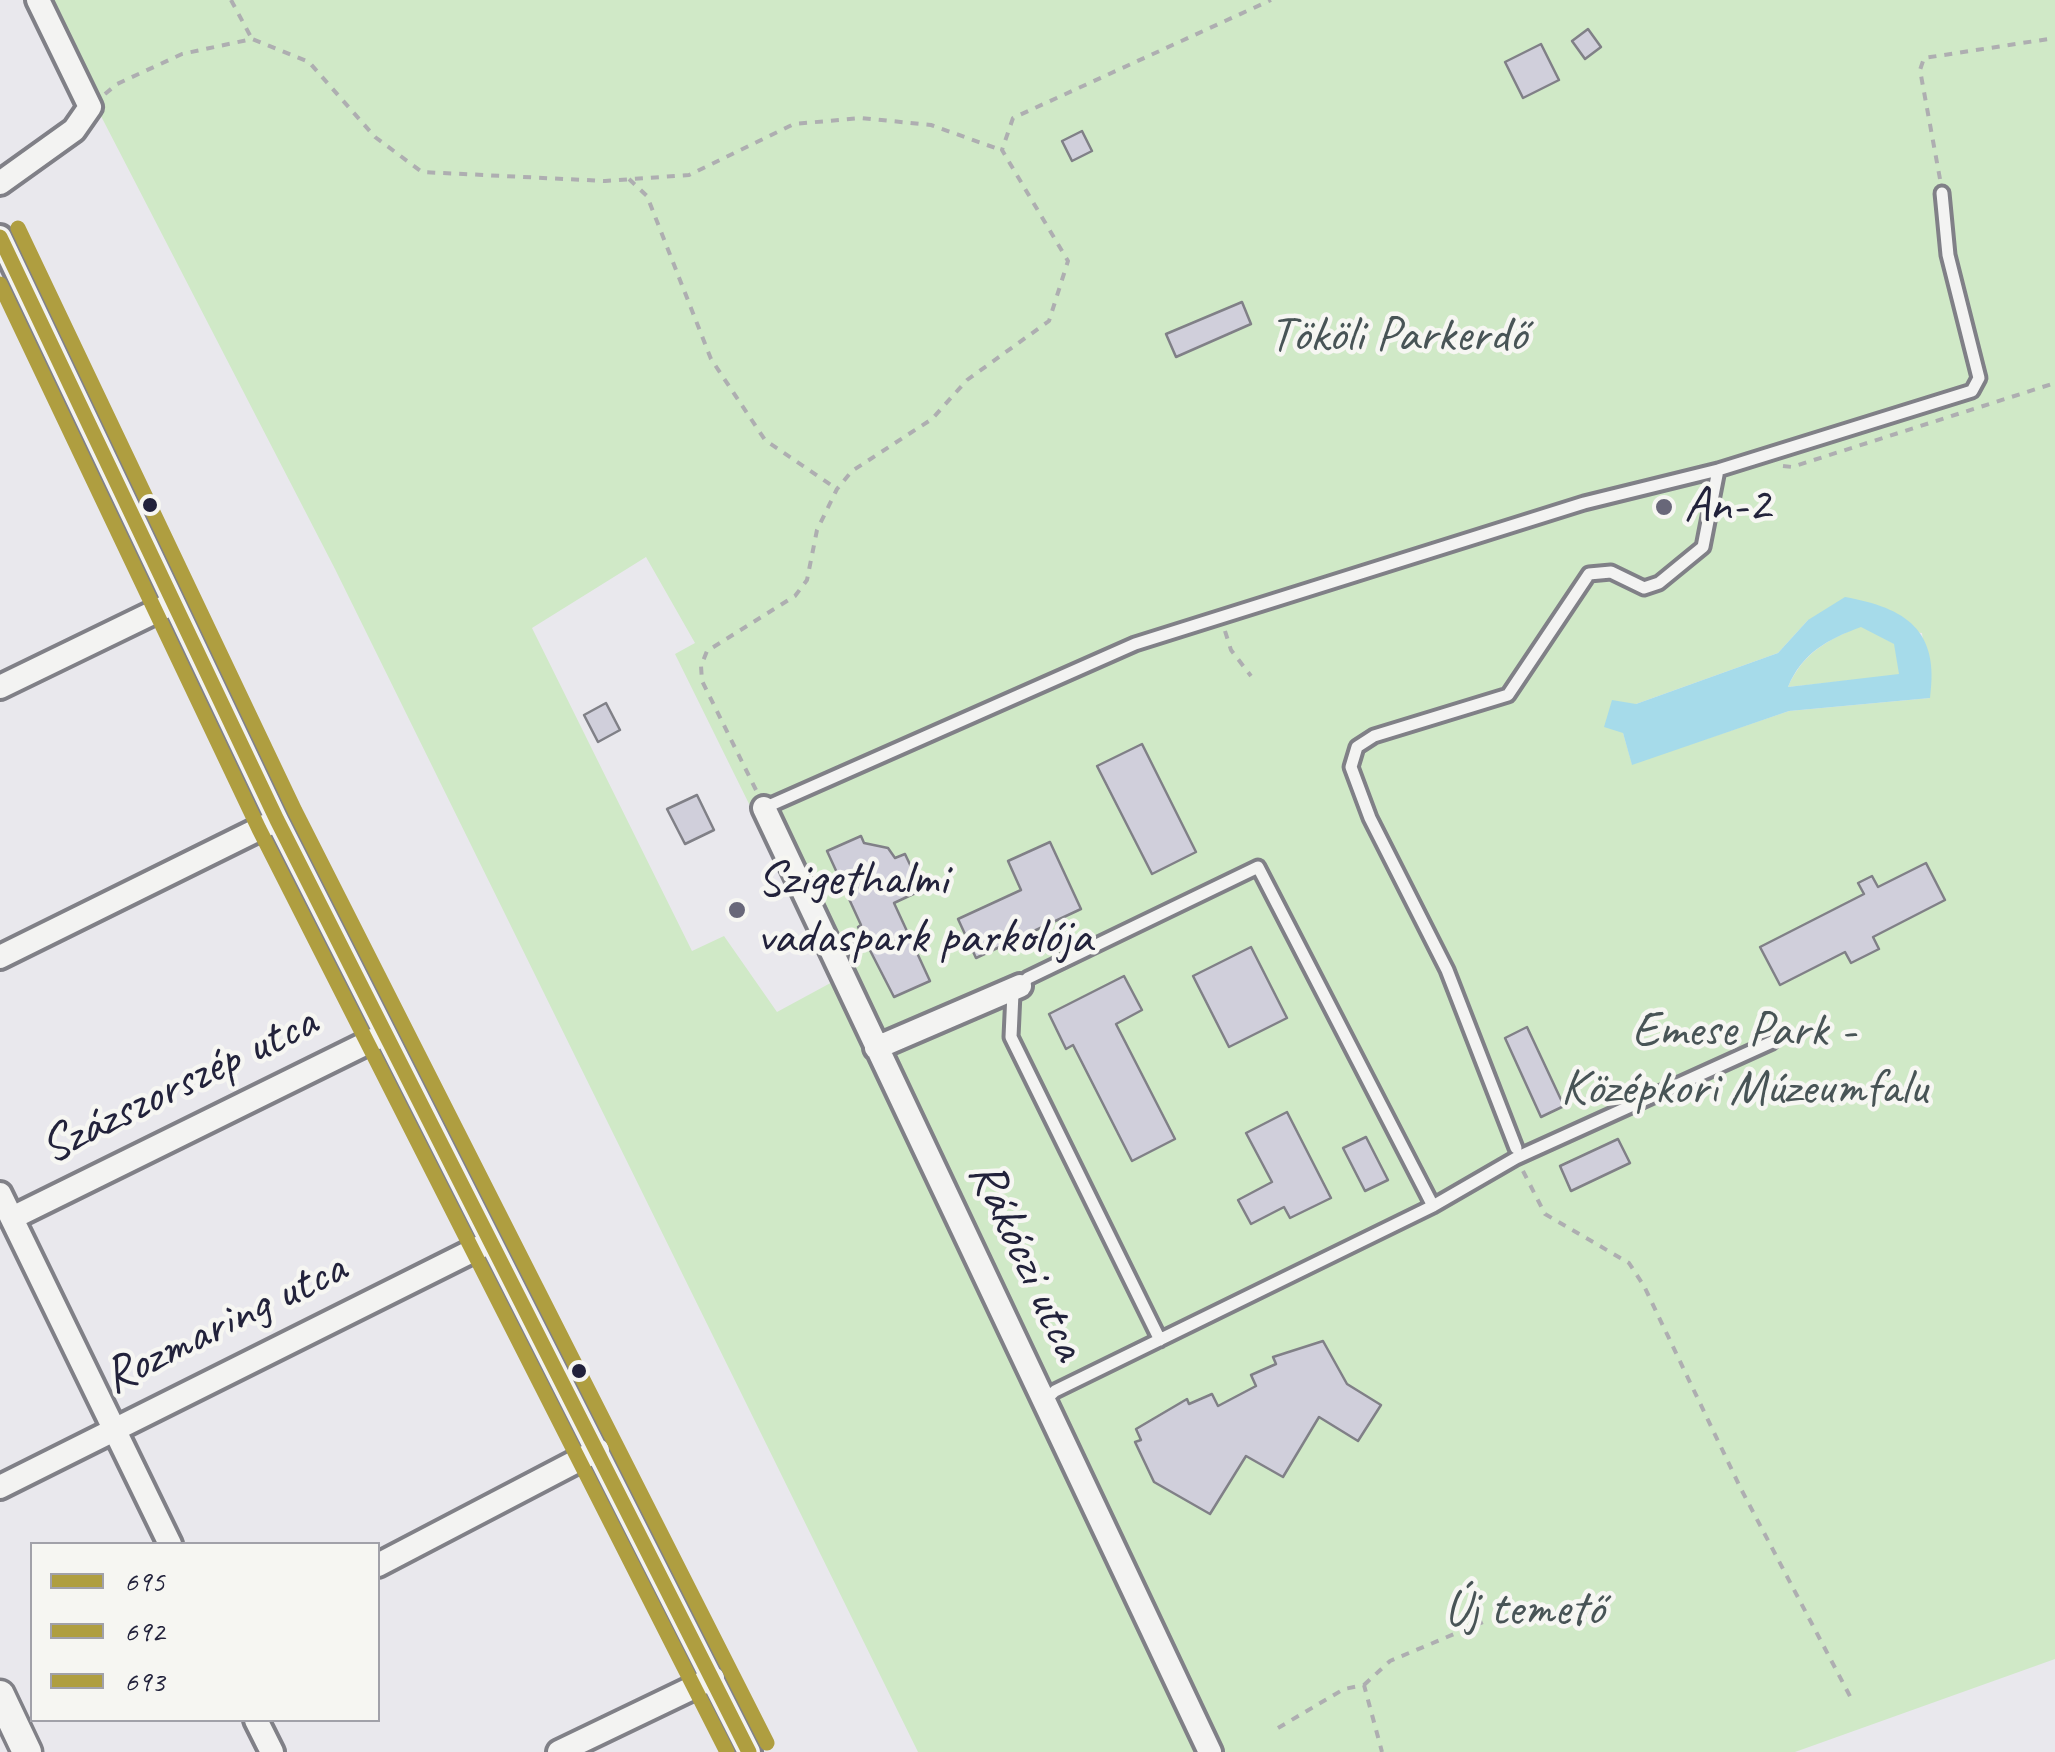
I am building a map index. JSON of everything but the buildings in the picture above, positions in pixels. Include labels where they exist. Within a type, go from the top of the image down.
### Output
[{"type":"street","points":[[0,184],[74,130],[90,107],[38,0]]},
{"type":"street","points":[[0,237],[277,820],[749,1752]]},
{"type":"street","points":[[0,687],[174,603]]},
{"type":"street","name":"Rákóczi utca","points":[[764,808],[1210,1752]]},
{"type":"street","points":[[0,957],[277,820]]},
{"type":"street","points":[[876,1048],[1020,986]]},
{"type":"street","name":"Százszorszép utca","points":[[12,1218],[385,1034]]},
{"type":"street","points":[[0,1194],[169,1542]]},
{"type":"street","name":"Rozmaring utca","points":[[0,1487],[490,1242]]},
{"type":"street","points":[[380,1564],[598,1450]]},
{"type":"street","points":[[560,1752],[714,1678]]},
{"type":"street","points":[[0,1696],[28,1752]]},
{"type":"street","points":[[257,1722],[272,1752]]},
{"type":"lane","points":[[764,808],[1136,644],[1584,503],[1718,470],[1972,390],[1978,378],[1948,255],[1942,193]]},
{"type":"lane","points":[[1516,1153],[1447,970],[1370,818],[1350,766],[1357,747],[1374,736],[1508,695],[1589,574],[1611,572],[1644,588],[1659,583],[1704,547],[1718,470]]},
{"type":"lane","points":[[1160,1340],[1011,1037],[1009,1014],[1013,993],[1028,978],[1258,866],[1432,1206]]},
{"type":"lane","points":[[1043,1402],[1055,1391],[1432,1206],[1516,1153],[1772,1042]]},
{"type":"path","points":[[231,0],[252,39]]},
{"type":"path","points":[[1002,150],[1012,118],[1271,0]]},
{"type":"path","points":[[1942,193],[1920,70],[1924,58],[2055,38]]},
{"type":"path","points":[[90,107],[117,84],[182,54],[252,39],[310,62],[374,137],[422,172],[629,179],[689,174],[794,124],[844,120],[931,124],[1002,150],[1068,261],[1049,321],[967,380],[932,419],[852,471],[836,489],[818,530],[807,580],[795,596],[722,639],[708,651],[701,666],[708,693],[764,808]]},
{"type":"path","points":[[629,179],[647,196],[710,359],[765,440],[836,489]]},
{"type":"path","points":[[1751,459],[1792,468],[2055,383]]},
{"type":"path","points":[[1220,617],[1231,650],[1251,676]]},
{"type":"path","points":[[852,944],[863,938]]},
{"type":"path","points":[[1516,1153],[1545,1214],[1629,1263],[1644,1286],[1741,1488],[1852,1700]]},
{"type":"path","points":[[1278,1728],[1344,1689],[1364,1685],[1390,1661],[1490,1618]]},
{"type":"path","points":[[1364,1685],[1382,1752]]},
{"type":"green space","points":[[41,0],[2055,0],[2055,1659],[1795,1752],[918,1752],[335,569]],"holes":[[[646,557],[695,643],[675,654],[836,980],[777,1012],[724,936],[692,951],[532,628]],[[1808,620],[1922,633],[1930,698],[1789,711],[1632,764],[1623,733],[1636,704],[1778,653]]]},
{"type":"green space","points":[[1861,626],[1895,644],[1900,675],[1788,687],[1801,665],[1817,649]]},
{"type":"water","points":[[1845,597],[1901,616],[1924,639],[1930,655],[1930,698],[1789,711],[1632,765],[1623,733],[1604,727],[1612,700],[1636,704],[1778,653],[1808,620]],"holes":[[[1861,627],[1894,644],[1899,674],[1788,687],[1809,656],[1827,642]]]},
{"type":"transit line","name":"693","points":[[18,228],[295,811],[767,1743]]},
{"type":"transit line","name":"695","points":[[0,237],[277,820],[749,1752]]},
{"type":"transit line","name":"692","points":[[0,284],[259,829],[727,1752]]},
{"type":"place","name":"An-2","points":[[1664,507]]},
{"type":"place","name":"Szigethalmi vadaspark parkolója","points":[[737,910]]},
{"type":"park label","name":"Tököli Parkerdő","points":[[1398,337]]},
{"type":"park label","name":"Emese Park - Középkori Múzeumfalu","points":[[1744,1061]]},
{"type":"park label","name":"Új temető","points":[[1524,1611]]}]
